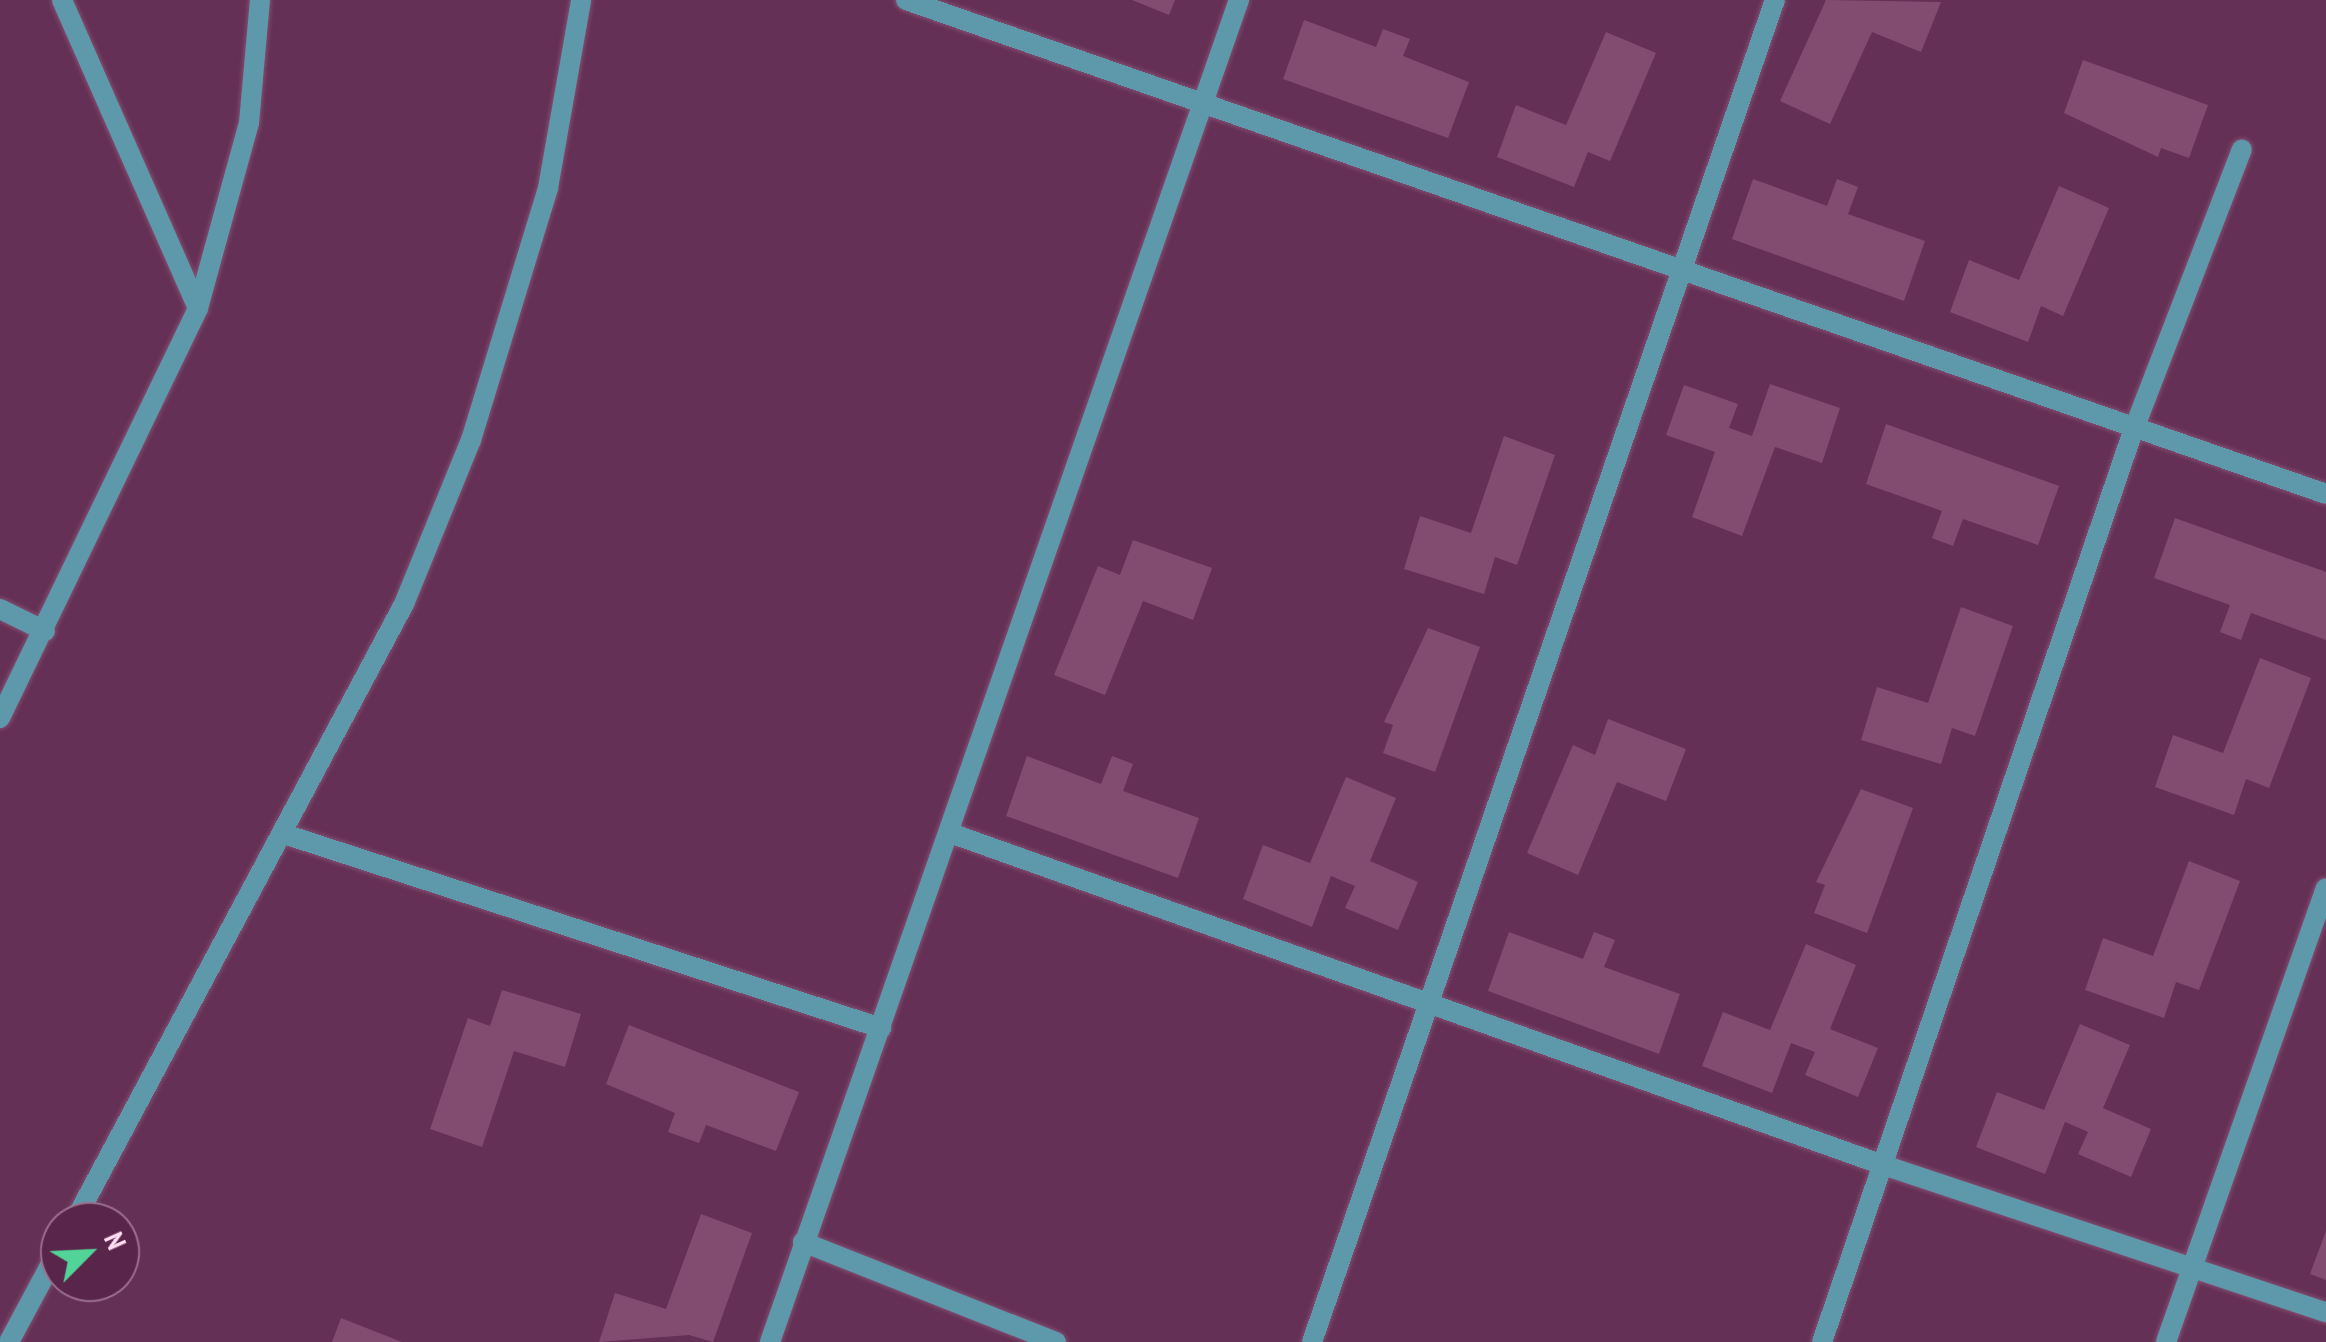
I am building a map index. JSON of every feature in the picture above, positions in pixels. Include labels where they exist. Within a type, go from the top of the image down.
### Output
[{"type":"street","points":[[62,0],[198,308]]},
{"type":"street","points":[[0,718],[198,308],[249,123],[260,0]]},
{"type":"street","points":[[85,1202],[404,604],[471,440],[548,188],[581,0]]},
{"type":"street","points":[[906,0],[1683,266],[2132,434],[2326,494]]},
{"type":"street","points":[[770,1342],[952,834],[1239,0]]},
{"type":"street","points":[[1312,1342],[1775,0]]},
{"type":"street","points":[[1822,1342],[1886,1166],[2132,434],[2242,149]]},
{"type":"street","points":[[0,609],[45,631]]},
{"type":"street","points":[[284,834],[881,1028]]},
{"type":"street","points":[[952,834],[1886,1166],[2326,1312]]},
{"type":"street","points":[[2166,1342],[2326,888]]},
{"type":"street","points":[[804,1242],[1056,1342]]},
{"type":"street","points":[[8,1342],[40,1284]]},
{"type":"building","points":[[1132,0],[1175,0],[1169,15]]},
{"type":"building","points":[[1826,0],[1941,2],[1921,52],[1872,32],[1830,124],[1780,101]]},
{"type":"building","points":[[1304,20],[1376,47],[1383,29],[1410,39],[1403,56],[1469,82],[1448,138],[1283,79]]},
{"type":"building","points":[[1606,32],[1656,53],[1610,161],[1588,152],[1574,187],[1497,157],[1516,105],[1566,125]]},
{"type":"building","points":[[2083,60],[2208,105],[2189,158],[2161,148],[2158,157],[2064,113]]},
{"type":"building","points":[[1753,179],[1827,206],[1837,179],[1858,187],[1848,214],[1925,241],[1904,301],[1732,239]]},
{"type":"building","points":[[2059,186],[2109,208],[2063,316],[2041,306],[2028,342],[1950,312],[1969,260],[2019,280]]},
{"type":"building","points":[[1770,384],[1840,408],[1822,463],[1775,447],[1742,536],[1692,517],[1715,452],[1666,435],[1684,385],[1738,404],[1729,428],[1752,436]]},
{"type":"building","points":[[1886,424],[2059,486],[2038,545],[1963,519],[1953,546],[1932,538],[1942,511],[1866,484]]},
{"type":"building","points":[[1504,436],[1555,455],[1517,565],[1495,557],[1484,594],[1404,569],[1420,516],[1471,533]]},
{"type":"building","points":[[2175,518],[2326,572],[2326,640],[2251,613],[2241,640],[2220,632],[2230,605],[2154,578]]},
{"type":"building","points":[[1133,540],[1212,568],[1193,620],[1143,601],[1105,695],[1054,675],[1098,566],[1120,575]]},
{"type":"building","points":[[1961,607],[2013,626],[1975,736],[1952,728],[1941,764],[1861,740],[1877,687],[1928,703]]},
{"type":"building","points":[[1428,628],[1480,647],[1435,772],[1383,753],[1393,725],[1384,722]]},
{"type":"building","points":[[2260,658],[2311,678],[2269,788],[2246,779],[2234,815],[2155,787],[2173,735],[2223,753]]},
{"type":"building","points":[[1608,719],[1686,749],[1666,801],[1617,782],[1578,875],[1527,853],[1573,745],[1595,755]]},
{"type":"building","points":[[1027,756],[1101,784],[1112,756],[1133,764],[1123,791],[1199,818],[1178,878],[1006,816]]},
{"type":"building","points":[[1346,777],[1396,798],[1370,861],[1418,882],[1398,930],[1345,908],[1355,886],[1331,876],[1312,927],[1243,899],[1263,845],[1310,863]]},
{"type":"building","points":[[1861,789],[1913,808],[1867,933],[1814,913],[1825,885],[1816,882]]},
{"type":"building","points":[[2189,861],[2240,881],[2199,990],[2176,982],[2164,1018],[2085,990],[2103,938],[2153,956]]},
{"type":"building","points":[[1509,932],[1583,959],[1594,932],[1615,940],[1604,967],[1680,994],[1659,1054],[1488,991]]},
{"type":"building","points":[[1806,944],[1856,965],[1830,1029],[1878,1048],[1858,1097],[1805,1075],[1815,1052],[1791,1043],[1772,1093],[1702,1066],[1723,1012],[1770,1030]]},
{"type":"building","points":[[502,990],[581,1014],[565,1067],[514,1051],[482,1147],[430,1129],[468,1018],[490,1026]]},
{"type":"building","points":[[2080,1024],[2130,1045],[2103,1108],[2151,1129],[2131,1177],[2078,1154],[2088,1132],[2065,1122],[2045,1174],[1976,1147],[1997,1092],[2044,1110]]},
{"type":"building","points":[[629,1025],[799,1092],[776,1151],[706,1125],[699,1143],[668,1132],[675,1113],[606,1084]]},
{"type":"building","points":[[701,1214],[752,1233],[713,1342],[689,1335],[599,1342],[615,1293],[666,1309]]},
{"type":"building","points":[[2326,1231],[2326,1280],[2310,1274]]},
{"type":"building","points":[[341,1318],[402,1342],[332,1342]]}]
